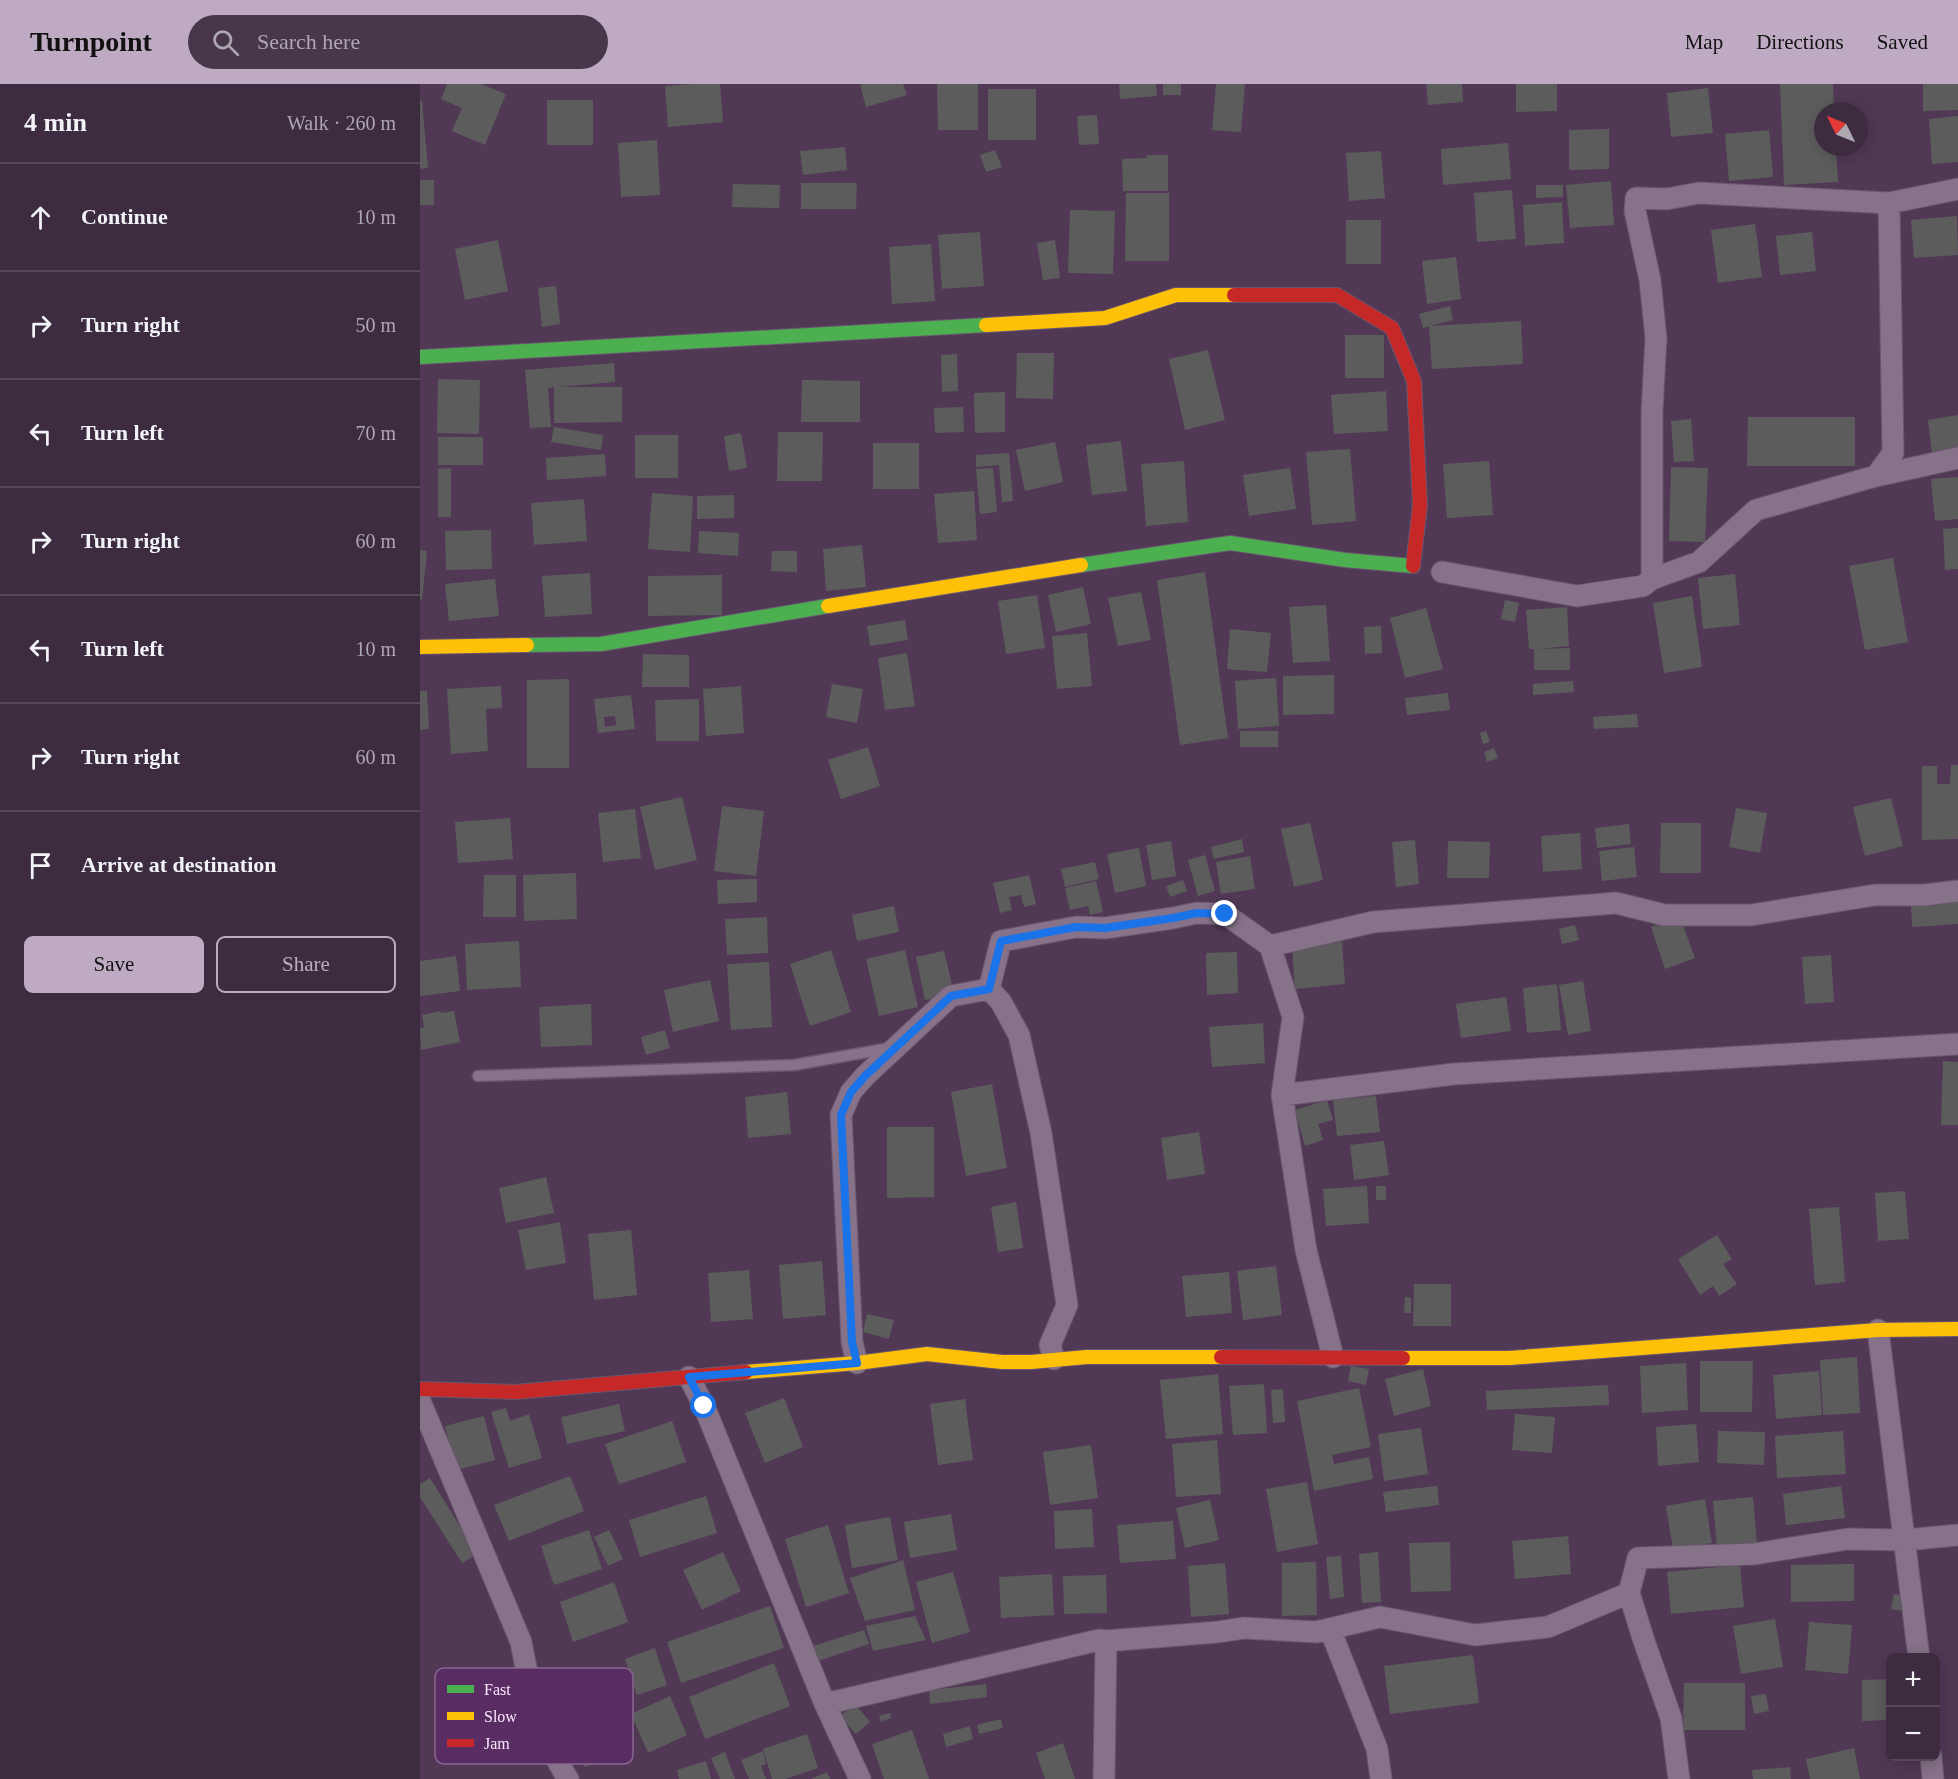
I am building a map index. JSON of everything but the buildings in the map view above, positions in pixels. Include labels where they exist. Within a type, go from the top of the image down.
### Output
[{"type":"street","points":[[1652,579],[1652,411],[1656,338],[1650,280],[1635,211],[1636,198],[1667,199],[1699,193],[1889,203],[1958,189]]},
{"type":"street","points":[[1876,476],[1893,453],[1889,203]]},
{"type":"street","points":[[420,357],[1105,318],[1176,295],[1337,295],[1392,327],[1414,381],[1420,505],[1413,566],[1345,560],[1230,543],[1016,574],[601,644],[420,647]]},
{"type":"street","points":[[1442,572],[1576,596],[1643,586],[1652,579],[1699,562],[1756,510],[1876,476],[1958,458]]},
{"type":"street","points":[[1270,946],[1373,922],[1616,903],[1665,915],[1751,915],[1875,895],[1924,895],[1958,891]]},
{"type":"street","points":[[989,989],[1001,941],[1076,927],[1105,928],[1197,913],[1225,914],[1270,946],[1293,1017],[1282,1095],[1306,1250],[1333,1357]]},
{"type":"street","points":[[857,1363],[852,1342],[841,1115],[851,1092],[951,996],[989,989]]},
{"type":"street","points":[[989,989],[1001,1002],[1019,1035],[1041,1133],[1067,1305],[1050,1345],[1054,1359]]},
{"type":"street","points":[[1282,1095],[1454,1074],[1958,1044]]},
{"type":"street","points":[[420,1389],[515,1392],[857,1363],[927,1354],[1002,1362],[1087,1357],[1509,1358],[1878,1330],[1958,1329]]},
{"type":"street","points":[[1878,1330],[1918,1653]]},
{"type":"street","points":[[689,1377],[704,1406],[825,1704],[860,1779]]},
{"type":"street","points":[[420,1401],[521,1642],[525,1668]]},
{"type":"street","points":[[1678,1779],[1671,1718],[1629,1593],[1638,1558],[1754,1554],[1848,1539],[1905,1540],[1958,1535]]},
{"type":"street","points":[[825,1704],[1099,1640],[1244,1628],[1316,1632],[1380,1617],[1475,1635],[1548,1627],[1629,1593]]},
{"type":"street","points":[[1330,1629],[1377,1749],[1381,1779]]},
{"type":"street","points":[[1104,1779],[1106,1641]]},
{"type":"street","points":[[1931,1761],[1933,1779]]},
{"type":"street","points":[[558,1764],[568,1779]]},
{"type":"lane","points":[[478,1076],[794,1065],[896,1047]]},
{"type":"traffic: fast","points":[[420,357],[986,325]]},
{"type":"traffic: fast","points":[[1081,565],[1230,543],[1345,560],[1413,566]]},
{"type":"traffic: fast","points":[[527,645],[601,644],[828,606]]},
{"type":"traffic: slow","points":[[986,325],[1105,318],[1176,295],[1234,295]]},
{"type":"traffic: slow","points":[[828,606],[1081,565]]},
{"type":"traffic: slow","points":[[420,647],[527,645]]},
{"type":"traffic: slow","points":[[1403,1358],[1509,1358],[1878,1330],[1958,1329]]},
{"type":"traffic: slow","points":[[746,1372],[857,1363],[927,1354],[1002,1362],[1087,1357],[1221,1357]]},
{"type":"traffic: jam","points":[[1234,295],[1337,295],[1392,328],[1414,381],[1420,505],[1413,566]]},
{"type":"traffic: jam","points":[[1221,1357],[1403,1358]]},
{"type":"traffic: jam","points":[[420,1389],[515,1392],[746,1372]]},
{"type":"route","points":[[704,1406],[689,1377],[857,1363],[852,1342],[841,1115],[851,1092],[865,1076],[951,996],[989,989],[1001,941],[1076,927],[1105,928],[1197,913],[1225,914]]}]
